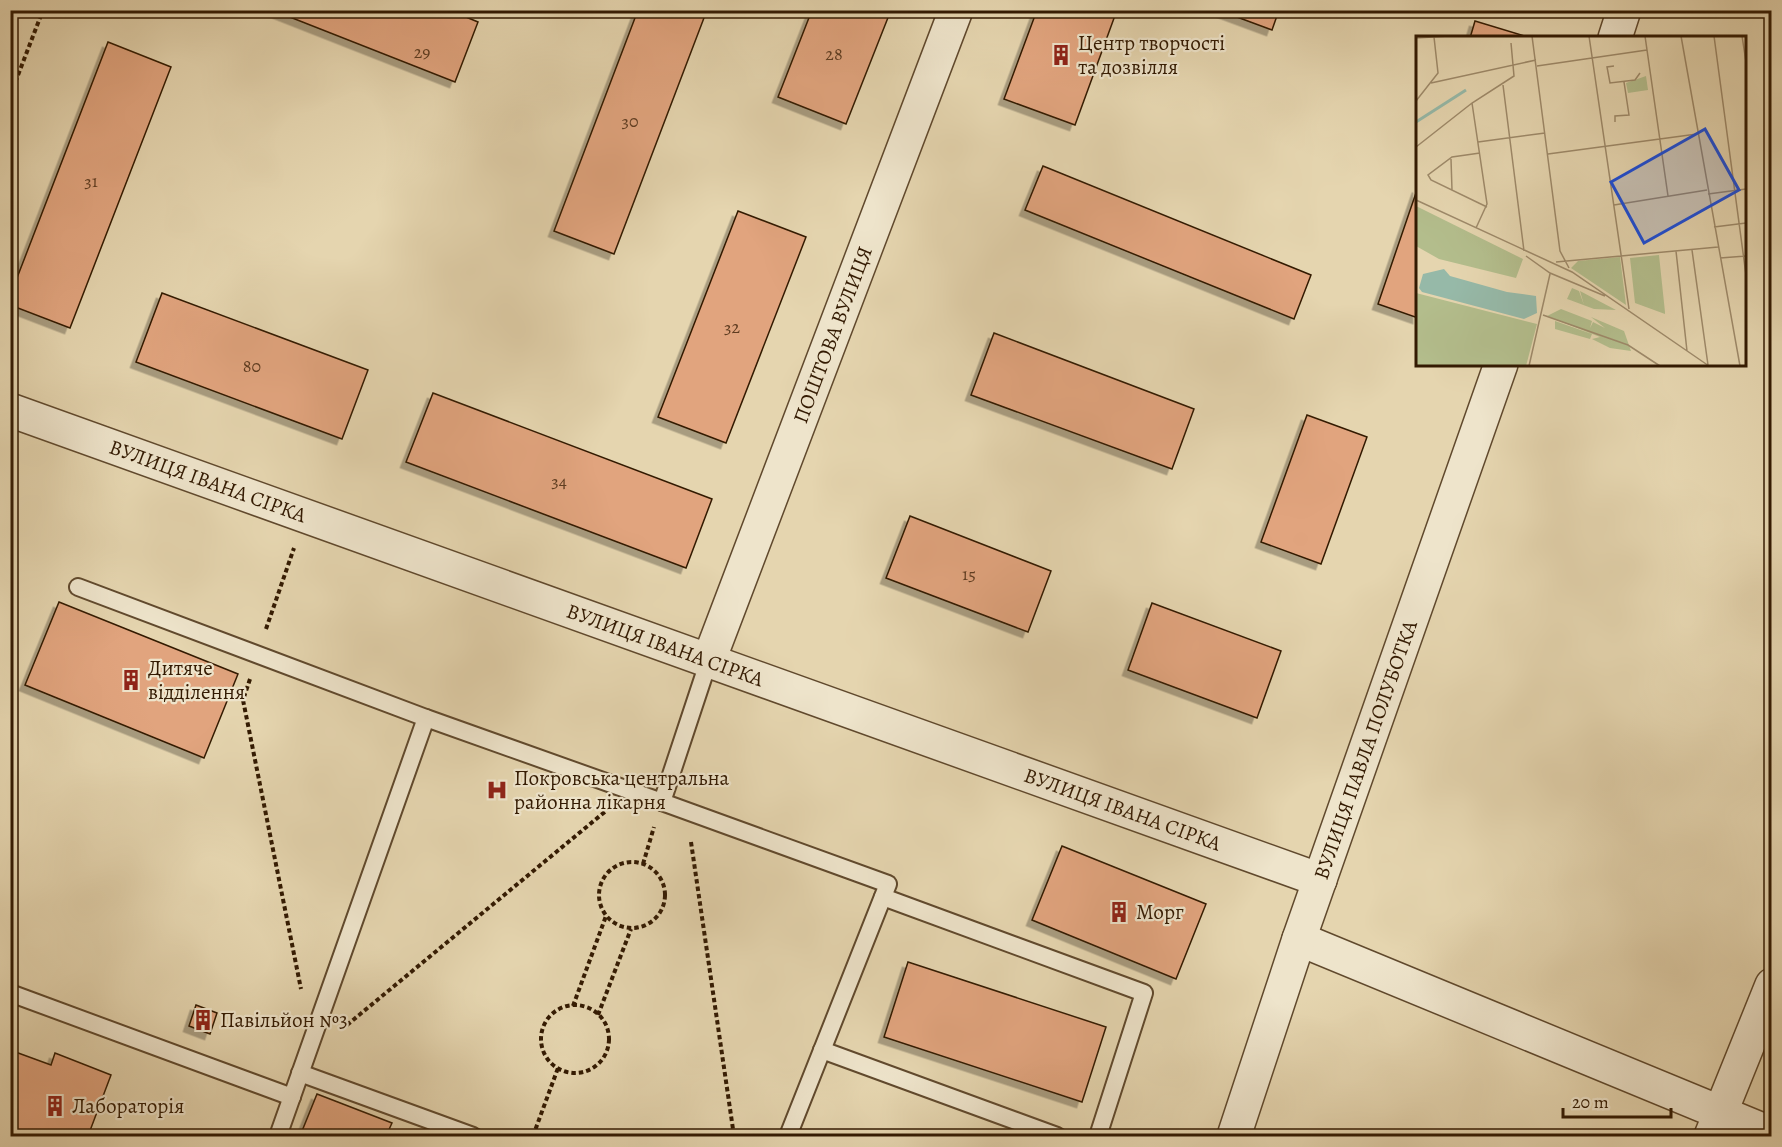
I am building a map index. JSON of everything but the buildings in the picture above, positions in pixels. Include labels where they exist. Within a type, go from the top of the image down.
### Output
[{"type":"street","name":"ПОШТОВА ВУЛИЦЯ","points":[[709,660],[956,10]]},
{"type":"street","points":[[1616,36],[1624,10]]},
{"type":"street","name":"ВУЛИЦЯ ПАВЛА ПОЛУБОТКА","points":[[1234,1137],[1299,939],[1500,366]]},
{"type":"street","name":"ВУЛИЦЯ ІВАНА СІРКА","points":[[10,410],[1320,880]]},
{"type":"street","points":[[1299,939],[1716,1125],[1772,1134]]},
{"type":"street","points":[[1716,1125],[1772,985]]},
{"type":"lane","points":[[78,587],[426,718],[888,884],[788,1137]]},
{"type":"lane","points":[[662,802],[709,660]]},
{"type":"lane","points":[[278,1137],[426,718]]},
{"type":"lane","points":[[883,897],[1144,993],[1098,1137]]},
{"type":"lane","points":[[10,993],[292,1097]]},
{"type":"lane","points":[[822,1050],[1057,1137]]},
{"type":"lane","points":[[303,1066],[473,1137]]},
{"type":"path","points":[[10,96],[43,10]]},
{"type":"path","points":[[296,542],[243,700],[311,1042]]},
{"type":"path","points":[[303,1066],[630,791]]},
{"type":"path","points":[[643,864],[662,802]]},
{"type":"path","points":[[686,811],[734,1137]]},
{"type":"path","points":[[630,862],[643,864],[660,877],[665,891],[664,905],[657,918],[645,926],[631,929],[617,925],[606,916],[600,906],[599,893],[602,882],[608,872],[619,865],[630,862]]},
{"type":"path","points":[[573,1006],[606,916]]},
{"type":"path","points":[[598,1015],[631,929]]},
{"type":"path","points":[[573,1006],[586,1008],[598,1015],[604,1022],[609,1041],[603,1059],[587,1071],[567,1072],[549,1060],[543,1050],[542,1037],[544,1026],[551,1016],[561,1009],[573,1006]]},
{"type":"path","points":[[533,1137],[558,1068]]},
{"type":"place","name":"Центр творчості та дозвілля","points":[[1061,55]]},
{"type":"place","name":"Дитяче відділення","points":[[131,680]]},
{"type":"place","name":"Покровська центральна районна лікарня","points":[[497,790]]},
{"type":"place","name":"Морг","points":[[1119,912]]},
{"type":"place","name":"Павільйон №3","points":[[203,1020]]},
{"type":"place","name":"Лабораторія","points":[[55,1106]]}]
